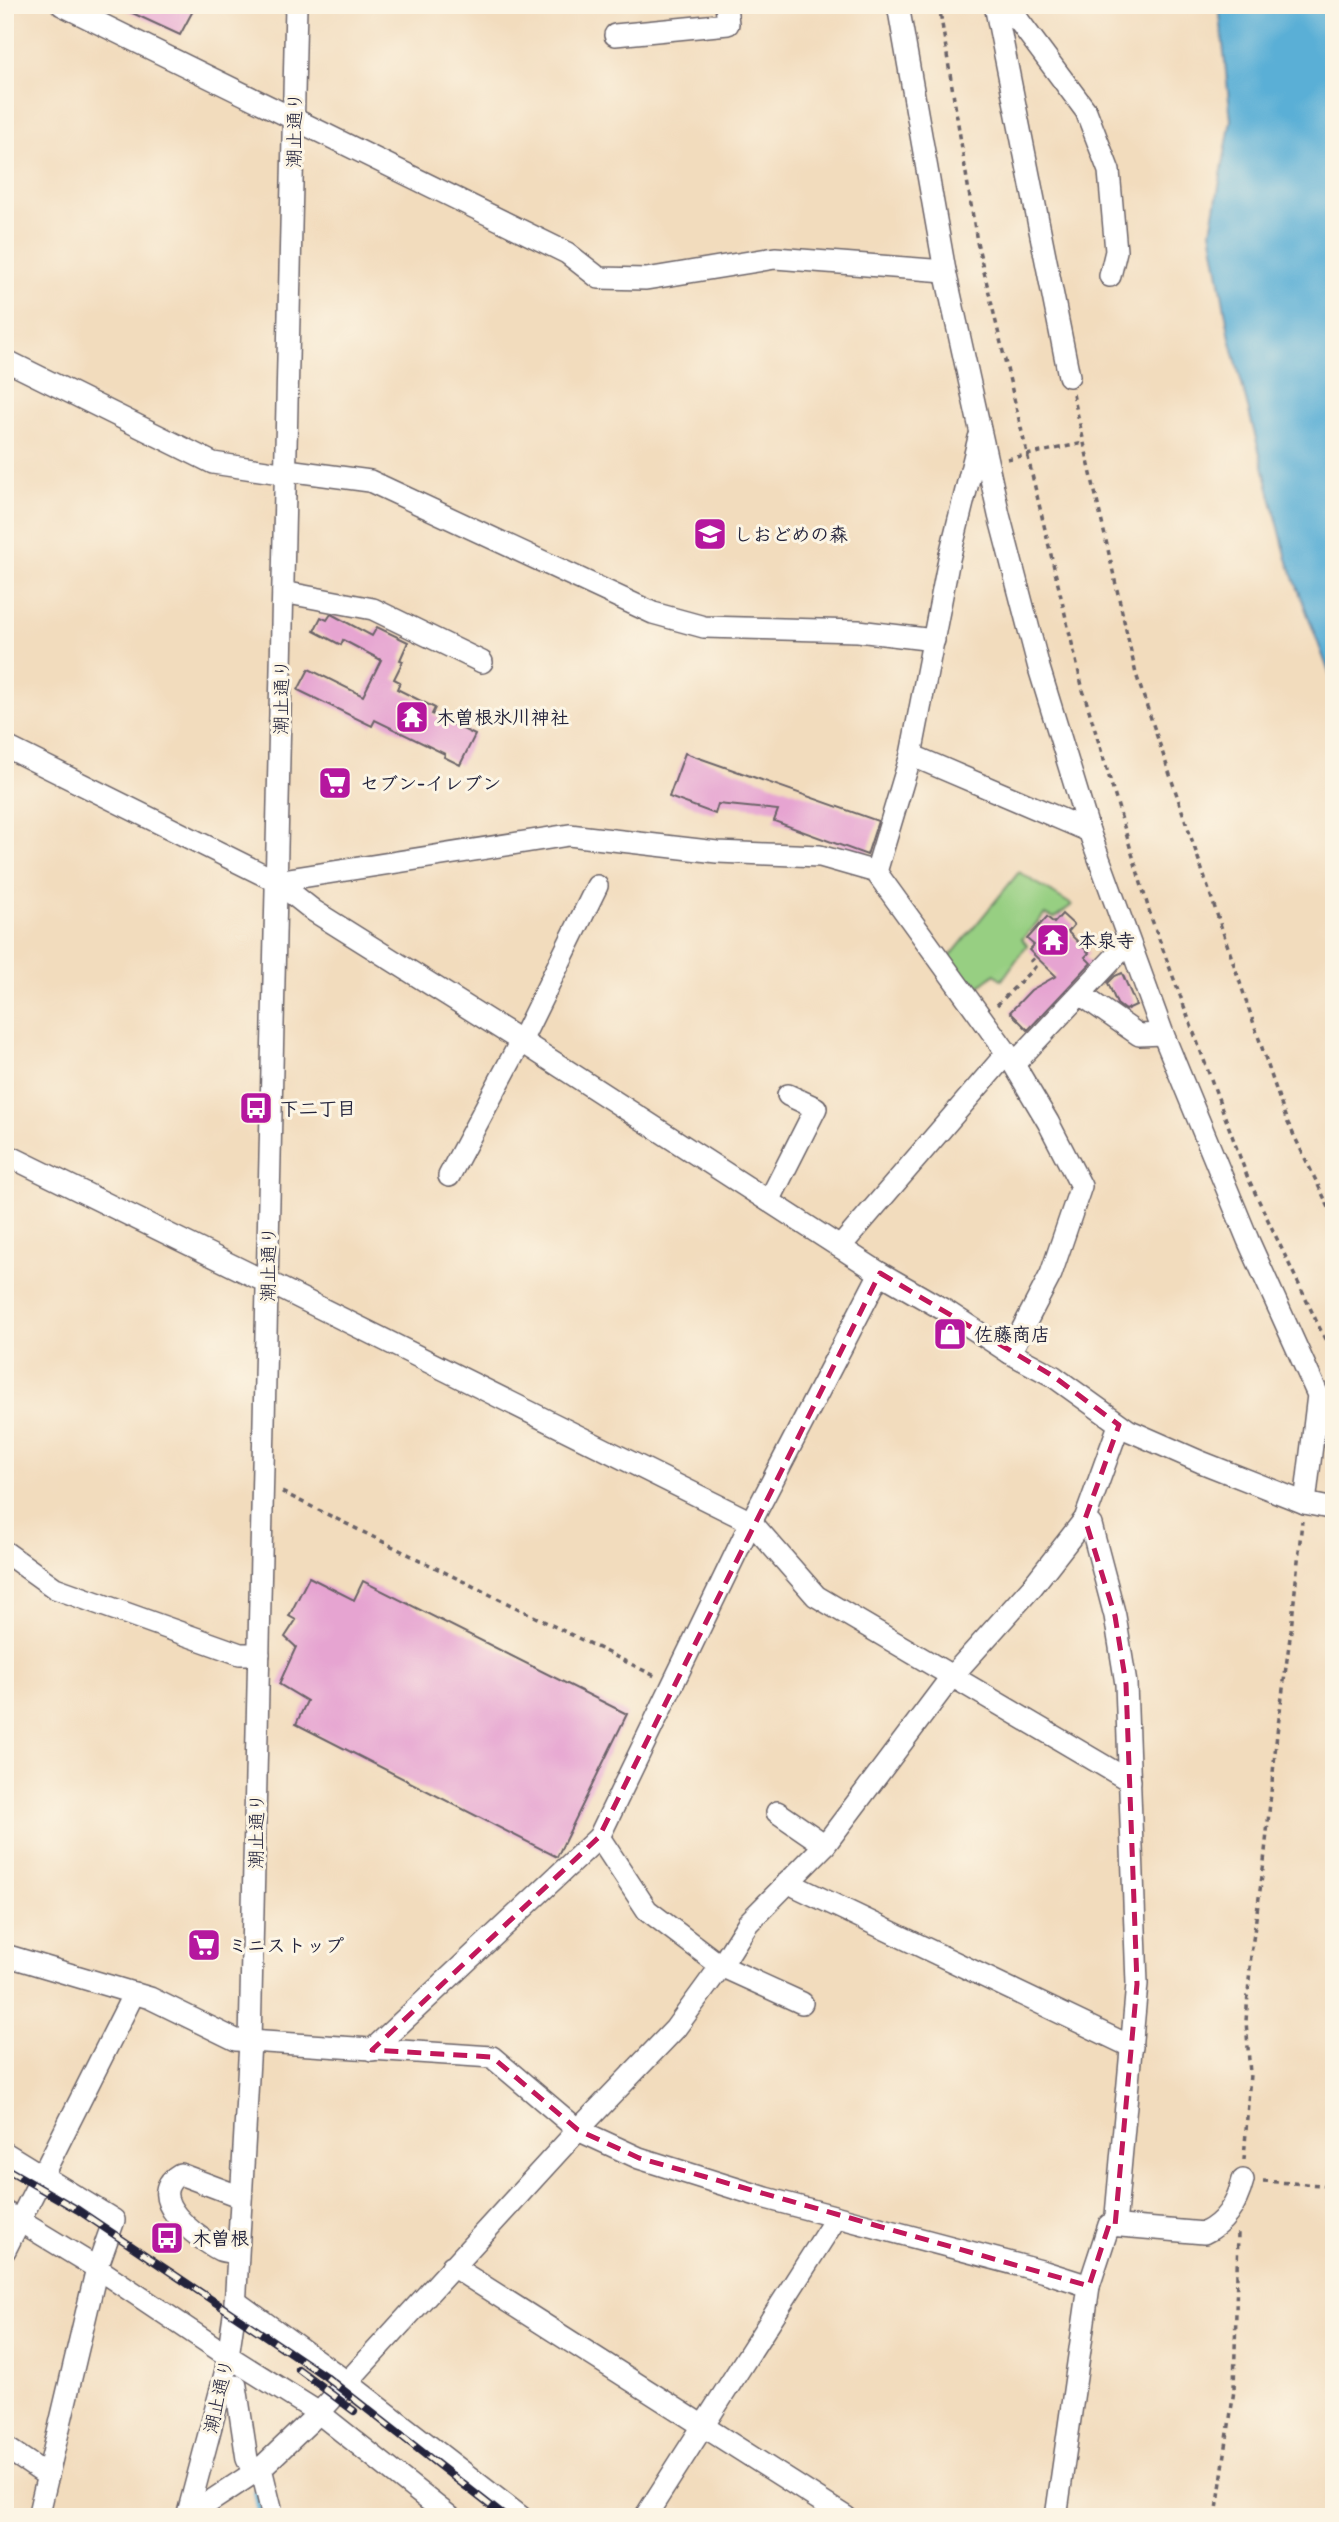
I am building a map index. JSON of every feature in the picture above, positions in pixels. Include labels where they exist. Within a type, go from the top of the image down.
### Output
[{"type":"street","points":[[62,5],[567,253],[598,278],[646,279],[775,258],[946,271]]},
{"type":"street","name":"潮止通り","points":[[190,2509],[228,2356],[235,2301],[250,2042],[296,5]]},
{"type":"street","points":[[615,35],[728,24],[726,5]]},
{"type":"street","points":[[898,5],[946,271],[987,463],[1038,668],[1089,831],[1163,1034],[1248,1240],[1318,1395],[1334,1421]]},
{"type":"street","points":[[995,5],[1069,376]]},
{"type":"street","points":[[1007,5],[1086,111],[1105,159],[1109,171],[1116,251],[1110,276]]},
{"type":"street","points":[[5,360],[213,463],[370,481],[653,613],[704,627],[858,631],[933,640]]},
{"type":"street","points":[[876,872],[911,755],[957,525],[981,433]]},
{"type":"street","points":[[283,592],[373,609],[482,662]]},
{"type":"street","points":[[5,746],[276,881],[314,911],[880,1273],[946,1311],[1010,1353],[1053,1376],[1119,1425],[1201,1462],[1305,1503],[1334,1509]]},
{"type":"street","points":[[911,755],[1089,831]]},
{"type":"street","points":[[276,881],[569,835],[717,852],[820,856],[876,872],[1011,1059],[1081,1186],[1051,1274],[1010,1353]]},
{"type":"street","points":[[449,1176],[521,1041],[597,886]]},
{"type":"street","points":[[840,1247],[1011,1059],[1080,994],[1128,943]]},
{"type":"street","points":[[1080,994],[1139,1035],[1163,1034]]},
{"type":"street","points":[[769,1201],[816,1108],[788,1094]]},
{"type":"street","points":[[5,1154],[751,1522],[816,1596],[1130,1781]]},
{"type":"street","points":[[372,2050],[599,1837],[751,1522],[880,1273]]},
{"type":"street","points":[[1305,1503],[1318,1395]]},
{"type":"street","points":[[190,2509],[208,2503],[258,2471],[319,2413],[578,2130],[675,2029],[721,1966],[748,1923],[825,1845],[952,1676],[1032,1587],[1085,1519],[1119,1425]]},
{"type":"street","points":[[1085,1519],[1091,1525],[1115,1616],[1124,1670],[1130,1781],[1137,1983],[1115,2226]]},
{"type":"street","points":[[5,1552],[55,1588],[240,1654],[259,1654]]},
{"type":"street","points":[[777,1812],[825,1845]]},
{"type":"street","points":[[599,1837],[648,1910],[721,1966],[802,2003]]},
{"type":"street","points":[[789,1880],[1132,2048]]},
{"type":"street","points":[[5,1955],[150,1998],[236,2040],[492,2056],[578,2130],[639,2158],[836,2218],[1089,2286]]},
{"type":"street","points":[[5,2250],[12,2215],[43,2177],[134,1993]]},
{"type":"street","points":[[5,2153],[114,2220],[97,2268],[38,2517]]},
{"type":"street","points":[[237,2253],[221,2250],[180,2221],[167,2200],[167,2189],[180,2174],[241,2197]]},
{"type":"street","points":[[1056,2517],[1089,2286],[1109,2225],[1204,2233],[1226,2218],[1240,2193],[1243,2180]]},
{"type":"street","points":[[12,2215],[319,2413],[450,2517]]},
{"type":"street","points":[[645,2517],[836,2218]]},
{"type":"street","points":[[452,2266],[846,2517]]},
{"type":"street","points":[[235,2301],[348,2383],[522,2517]]},
{"type":"street","points":[[236,2386],[247,2459],[258,2471],[273,2517]]},
{"type":"street","points":[[5,2446],[48,2476]]},
{"type":"path","points":[[939,5],[977,242],[1083,690],[1152,920],[1247,1176],[1334,1359]]},
{"type":"path","points":[[1069,376],[1136,674],[1286,1119],[1334,1217]]},
{"type":"path","points":[[987,463],[1084,443]]},
{"type":"path","points":[[984,1019],[1035,967],[1031,961],[1034,958]]},
{"type":"path","points":[[263,1482],[673,1685]]},
{"type":"path","points":[[1305,1503],[1251,1954],[1246,2021],[1250,2074],[1243,2180],[1334,2186]]},
{"type":"path","points":[[1216,2517],[1234,2390],[1238,2234]]},
{"type":"highlighted area","points":[[880,1273],[1053,1376],[1119,1425],[1085,1519],[1115,1616],[1126,1684],[1137,1984],[1115,2226],[1109,2225],[1089,2286],[639,2158],[578,2130],[492,2057],[372,2050],[599,1837]]},
{"type":"green space","points":[[1019,872],[1072,905],[1054,918],[1045,914],[1022,939],[1027,945],[1002,980],[995,974],[972,992],[948,959]]},
{"type":"water","points":[[1219,5],[1334,5],[1334,686],[1287,559],[1230,338],[1211,231],[1231,120]]},
{"type":"building","points":[[115,5],[196,5],[180,35]]},
{"type":"building","points":[[331,614],[372,636],[377,627],[408,642],[394,679],[400,682],[397,689],[435,708],[432,714],[475,735],[460,765],[444,757],[445,754],[375,720],[372,726],[298,690],[309,669],[363,696],[381,660],[343,640],[341,645],[314,631],[321,617],[327,620]]},
{"type":"building","points":[[685,753],[878,821],[867,855],[774,821],[778,810],[718,804],[715,814],[669,797]]},
{"type":"building","points":[[1062,914],[1074,925],[1068,932],[1089,953],[1085,957],[1091,963],[1028,1030],[1010,1012],[1031,990],[1056,976],[1029,950],[1034,945],[1027,939],[1047,917],[1054,923]]},
{"type":"building","points":[[1122,973],[1136,1005],[1125,1010],[1117,1004],[1108,983]]},
{"type":"building","points":[[309,1577],[354,1600],[363,1581],[627,1714],[557,1857],[296,1724],[307,1701],[279,1684],[296,1647],[285,1637],[296,1620],[289,1616]]},
{"type":"waterway","points":[[256,2492],[261,2517]]},
{"type":"railway","points":[[5,2168],[78,2210],[325,2376],[505,2517]]},
{"type":"railway","points":[[298,2369],[354,2411]]},
{"type":"place","name":"しおどめの森","points":[[710,534]]},
{"type":"place","name":"木曽根氷川神社","points":[[412,717]]},
{"type":"place","name":"セブン-イレブン","points":[[335,783]]},
{"type":"place","name":"本泉寺","points":[[1053,940]]},
{"type":"place","name":"下二丁目","points":[[256,1108]]},
{"type":"place","name":"佐藤商店","points":[[950,1334]]},
{"type":"place","name":"ミニストップ","points":[[204,1945]]},
{"type":"place","name":"木曽根","points":[[167,2238]]}]
